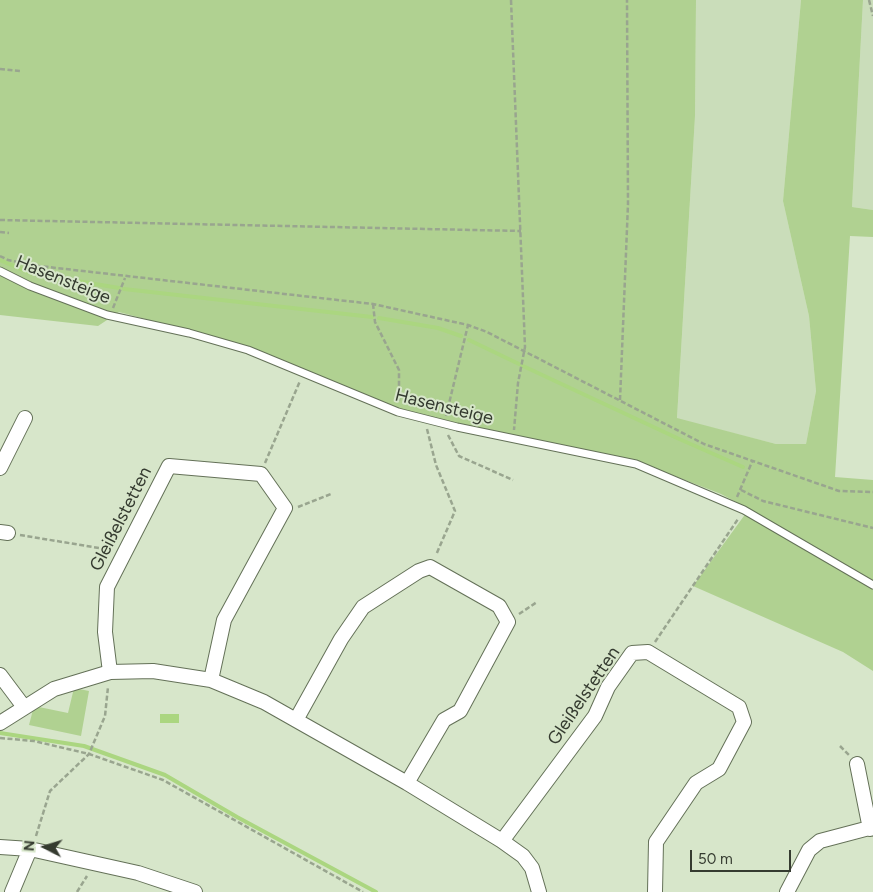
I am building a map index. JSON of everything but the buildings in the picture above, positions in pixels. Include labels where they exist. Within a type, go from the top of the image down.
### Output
[{"type":"street","points":[[0,468],[25,418]]},
{"type":"street","name":"Gleißelstetten","points":[[110,672],[105,632],[108,587],[169,466],[261,474]]},
{"type":"street","points":[[211,680],[224,620],[285,508],[261,474]]},
{"type":"street","points":[[296,720],[341,639],[363,607],[419,571],[430,567],[499,606],[508,622],[460,711],[444,720],[407,783]]},
{"type":"street","name":"Gleißelstetten","points":[[502,841],[595,716],[608,687],[632,653],[648,652],[739,707],[744,722],[719,769],[696,783],[656,842],[655,892]]},
{"type":"street","points":[[0,724],[54,689],[110,672],[153,671],[211,680],[264,702],[407,783],[502,841],[523,856],[532,868],[539,892]]},
{"type":"street","points":[[0,675],[24,707]]},
{"type":"street","points":[[786,892],[809,850],[820,841],[872,828],[857,764]]},
{"type":"street","points":[[0,836],[25,848]]},
{"type":"street","points":[[0,847],[25,848],[138,873],[195,892]]},
{"type":"street","points":[[12,892],[25,848]]},
{"type":"lane","name":"Hasensteige","points":[[0,271],[30,286],[110,316],[189,333],[248,350],[303,375],[398,412],[425,420],[636,464],[744,510],[873,585]]},
{"type":"path","points":[[511,0],[522,231],[525,353],[518,383],[513,439]]},
{"type":"path","points":[[620,400],[628,204],[627,0]]},
{"type":"path","points":[[869,0],[873,16]]},
{"type":"path","points":[[0,69],[21,71]]},
{"type":"path","points":[[0,220],[522,231]]},
{"type":"path","points":[[0,232],[9,233]]},
{"type":"path","points":[[0,256],[8,260],[39,266],[373,304],[468,325],[487,332],[704,444],[839,491],[873,492]]},
{"type":"path","points":[[110,316],[125,277]]},
{"type":"path","points":[[373,304],[375,322],[399,370],[398,412]]},
{"type":"path","points":[[468,325],[458,375],[444,424],[459,456],[513,480]]},
{"type":"path","points":[[261,474],[303,375]]},
{"type":"path","points":[[425,420],[436,464],[455,511],[430,567]]},
{"type":"path","points":[[732,505],[741,490],[752,462]]},
{"type":"path","points":[[741,490],[763,500],[873,528]]},
{"type":"path","points":[[282,513],[332,494]]},
{"type":"path","points":[[648,652],[744,510]]},
{"type":"path","points":[[4,532],[125,552]]},
{"type":"path","points":[[508,622],[537,602]]},
{"type":"path","points":[[25,848],[50,791],[90,752],[105,716],[110,672]]},
{"type":"path","points":[[0,738],[34,741],[90,752],[163,780],[363,892]]},
{"type":"path","points":[[77,892],[85,878]]},
{"type":"shaded area","points":[[0,0],[696,0],[695,116],[677,418],[776,444],[806,444],[816,391],[809,316],[783,201],[801,0],[863,0],[852,207],[873,210],[873,237],[850,236],[835,477],[873,480],[873,671],[843,652],[693,586],[749,509],[721,494],[636,461],[425,417],[387,406],[250,347],[119,312],[98,326],[0,315]]},
{"type":"shaded area","points":[[696,0],[801,0],[783,201],[809,316],[816,391],[806,444],[776,444],[677,419],[695,116]]},
{"type":"shaded area","points":[[863,0],[873,0],[873,210],[852,207]]},
{"type":"shaded area","points":[[74,688],[89,691],[81,736],[29,725],[34,706],[68,713]]},
{"type":"shaded area","points":[[160,714],[179,714],[179,723],[160,723]]},
{"type":"waterway","points":[[0,260],[30,273],[119,288]]},
{"type":"waterway","points":[[124,289],[372,317]]},
{"type":"waterway","points":[[379,318],[438,328],[461,336]]},
{"type":"waterway","points":[[469,340],[519,364]]},
{"type":"waterway","points":[[523,366],[743,467]]},
{"type":"waterway","points":[[0,733],[84,746],[165,775],[237,817],[376,892]]}]
